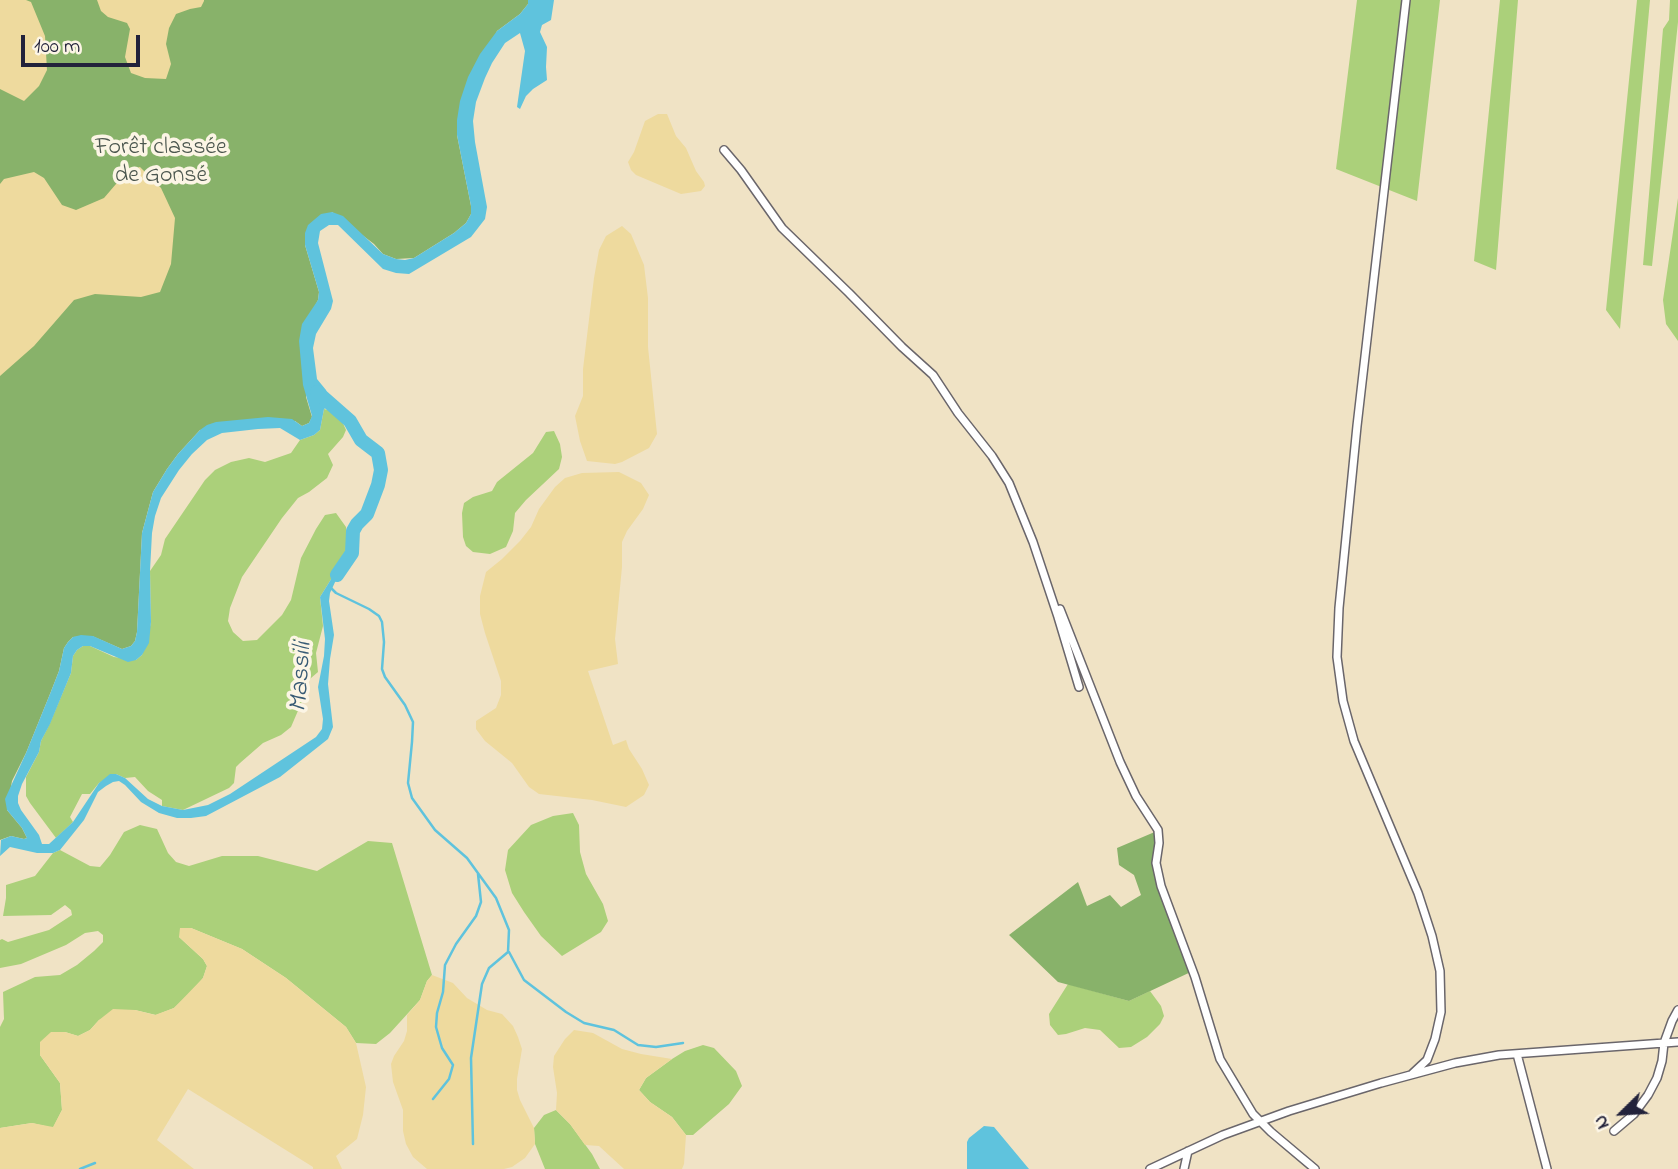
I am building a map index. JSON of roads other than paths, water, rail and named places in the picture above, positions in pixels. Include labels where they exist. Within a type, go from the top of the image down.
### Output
[{"type":"street","points":[[1406,0],[1357,426],[1339,608],[1337,657],[1343,701],[1354,741],[1418,893],[1440,971],[1441,1013],[1435,1039],[1427,1060],[1412,1074]]},
{"type":"street","points":[[724,150],[782,229],[933,375],[958,413],[992,456],[1009,484],[1033,542],[1079,687]]},
{"type":"street","points":[[1060,608],[1120,762],[1136,796],[1158,830],[1156,863],[1161,886],[1195,977],[1220,1059],[1253,1114],[1315,1169]]},
{"type":"street","points":[[1614,1131],[1634,1114],[1657,1078],[1664,1043],[1678,1010]]},
{"type":"street","points":[[1150,1169],[1223,1135],[1289,1111],[1455,1062],[1499,1055],[1678,1042]]},
{"type":"street","points":[[1517,1054],[1546,1169]]},
{"type":"street","points":[[1184,1169],[1188,1152]]},
{"type":"water","points":[[528,0],[554,0],[551,20],[542,25],[540,32],[547,47],[547,80],[526,96],[520,109],[517,107],[525,51],[520,33],[505,43],[485,78],[476,102],[473,121],[487,207],[485,219],[471,237],[409,274],[383,269],[338,225],[329,225],[320,231],[318,243],[333,301],[316,334],[313,348],[317,379],[326,390],[331,404],[324,409],[320,430],[300,440],[280,428],[222,433],[207,440],[179,470],[161,498],[152,533],[149,643],[142,655],[128,662],[90,646],[77,650],[73,656],[71,673],[41,741],[39,752],[22,784],[18,803],[42,844],[49,844],[73,822],[99,783],[110,774],[125,778],[148,799],[162,806],[183,810],[208,805],[230,794],[316,737],[322,729],[323,719],[318,687],[325,639],[320,597],[343,560],[351,560],[330,593],[334,635],[328,684],[333,727],[328,739],[280,777],[206,816],[177,818],[159,813],[141,802],[125,785],[119,781],[113,782],[98,792],[84,820],[60,850],[37,853],[10,847],[0,856],[1,840],[11,836],[27,838],[7,810],[5,799],[59,671],[64,648],[73,637],[81,635],[93,636],[122,649],[131,646],[135,641],[142,533],[153,492],[167,469],[200,430],[216,422],[268,417],[292,419],[302,426],[309,423],[312,416],[303,385],[299,341],[302,324],[318,300],[319,292],[305,245],[308,225],[321,214],[332,212],[343,216],[383,254],[405,260],[414,258],[466,223],[471,214],[471,206],[457,135],[460,101],[480,54],[497,31],[520,14]]},
{"type":"water","points":[[984,1126],[994,1127],[1029,1169],[967,1169],[967,1142]]},
{"type":"waterway","name":"Massili","points":[[317,392],[350,421],[361,440],[378,453],[381,470],[367,514],[353,531],[352,553],[337,575]]},
{"type":"waterway","points":[[330,587],[336,593],[379,616],[384,642],[382,669],[413,722],[408,783],[412,798],[435,830],[467,858],[496,898],[509,930],[508,952],[489,968],[482,984],[471,1058],[473,1144]]},
{"type":"waterway","points":[[433,1099],[449,1079],[453,1065],[442,1048],[436,1027],[445,965],[476,916],[481,902],[478,874]]},
{"type":"waterway","points":[[509,952],[524,980],[584,1023],[614,1030],[638,1045],[656,1047],[683,1043]]},
{"type":"waterway","points":[[80,1169],[95,1163]]},
{"type":"park label","name":"Forêt classée de Gonsé","points":[[161,163]]}]
